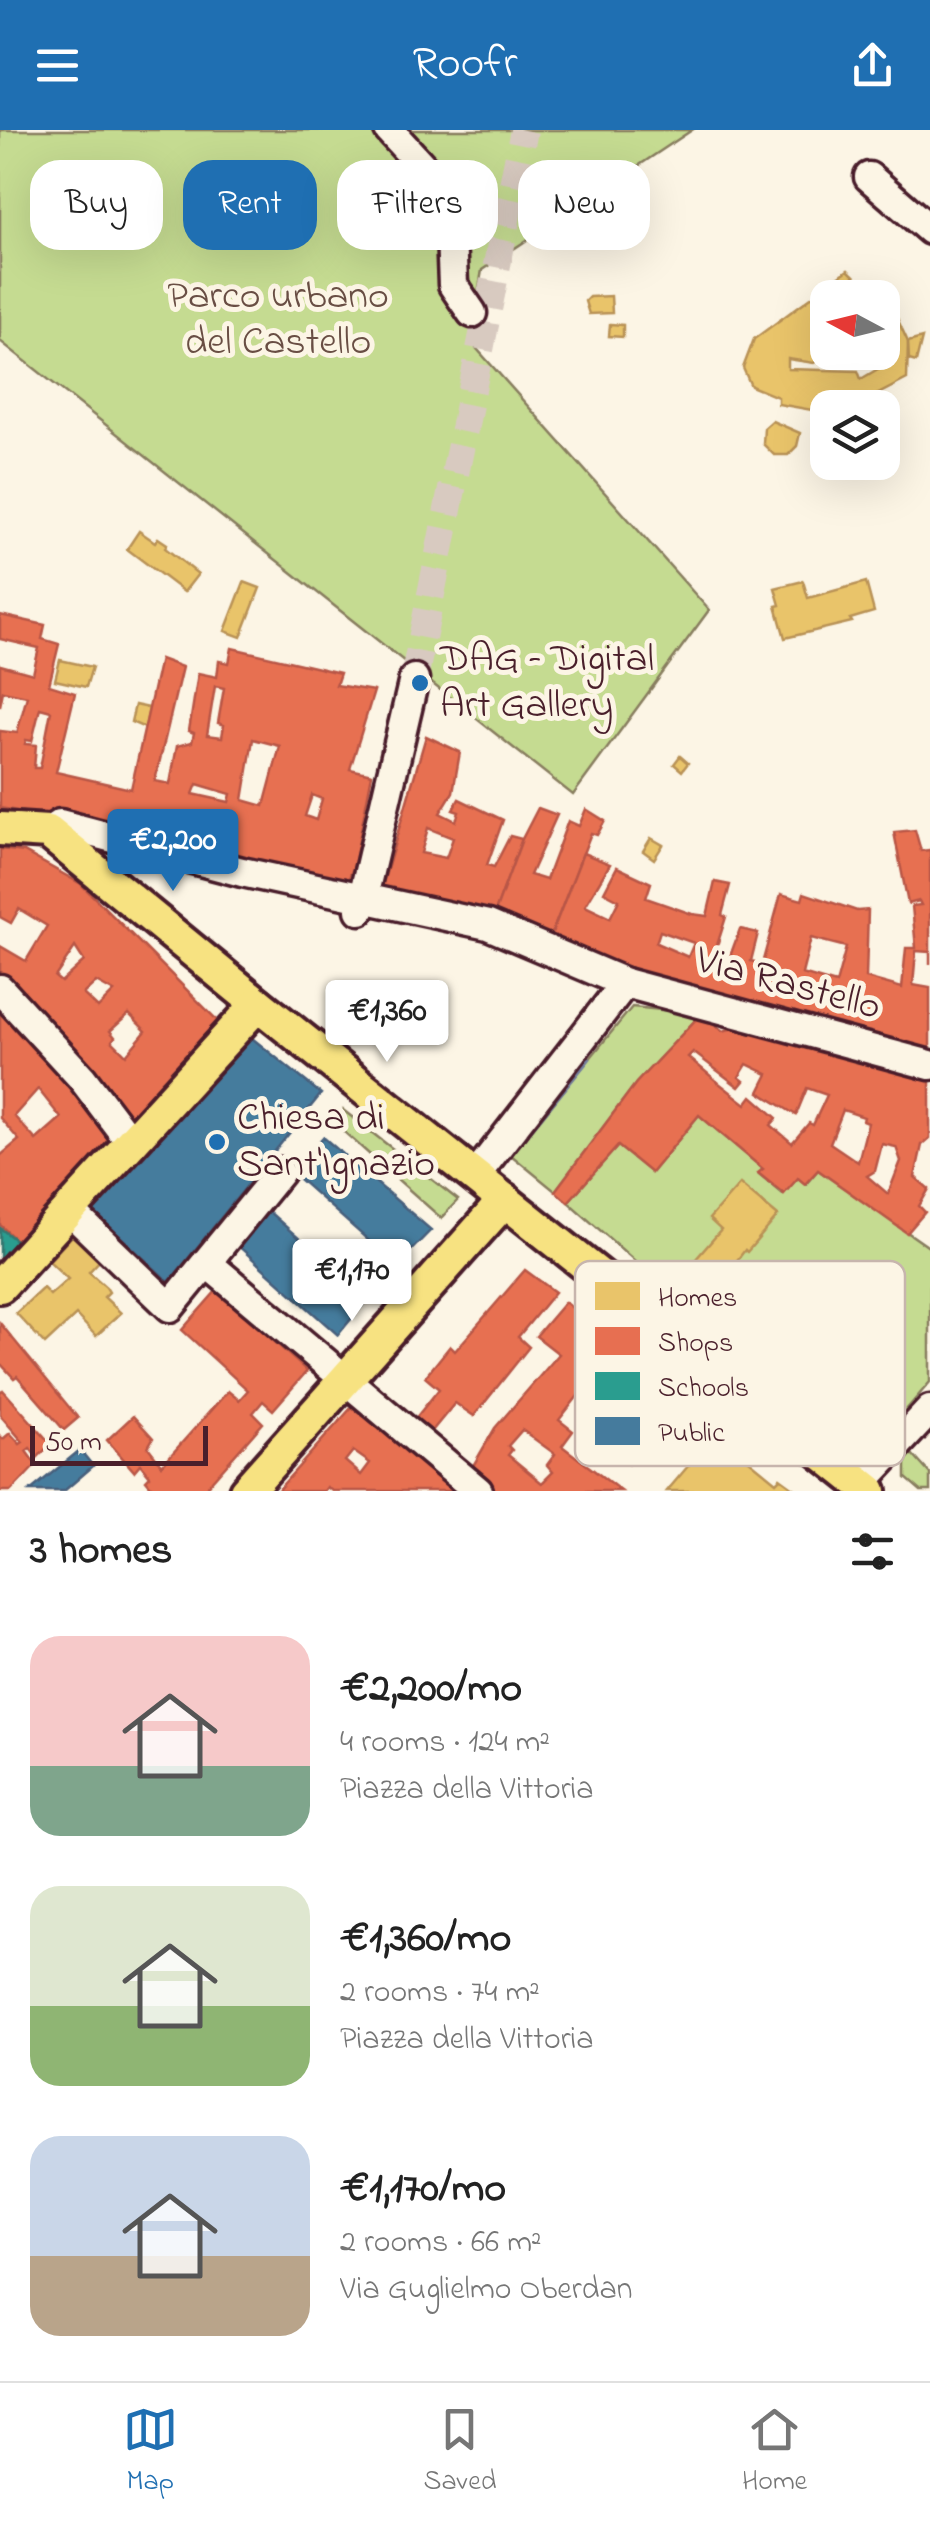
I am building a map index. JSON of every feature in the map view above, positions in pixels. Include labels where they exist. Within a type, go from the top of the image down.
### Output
[{"type":"main road","points":[[0,828],[48,832],[265,996],[582,1261]]},
{"type":"main road","points":[[0,1286],[265,996]]},
{"type":"main road","points":[[246,1491],[505,1200]]},
{"type":"main road","points":[[840,1466],[866,1487]]},
{"type":"street","points":[[389,130],[433,178],[451,234],[453,286],[472,314]]},
{"type":"street","points":[[868,177],[930,230]]},
{"type":"street","points":[[361,905],[414,679]]},
{"type":"street","name":"Via Rastello","points":[[48,832],[60,824],[361,905],[488,925],[621,984],[930,1065]]},
{"type":"street","points":[[476,1175],[621,984]]},
{"type":"street","points":[[0,989],[82,1078],[131,1142]]},
{"type":"street","points":[[70,1210],[170,1307],[280,1172]]},
{"type":"street","points":[[207,1263],[478,1491]]},
{"type":"street","points":[[905,1440],[930,1410]]},
{"type":"street","points":[[866,1487],[883,1466]]},
{"type":"green space","name":"Parco urbano del Castello","points":[[0,130],[692,130],[647,160],[518,160],[518,246],[482,270],[470,341],[709,610],[573,795],[0,341]]},
{"type":"green space","points":[[632,1007],[701,1014],[636,1083],[555,1191],[511,1155]]},
{"type":"green space","points":[[343,1110],[458,1200],[441,1218],[334,1123]]},
{"type":"green space","points":[[699,1115],[763,1169],[759,1174],[783,1194],[798,1178],[806,1184],[818,1170],[930,1248],[930,1382],[905,1411],[905,1261],[635,1261],[568,1202],[618,1146],[651,1173]]},
{"type":"green space","points":[[912,1454],[930,1474],[930,1491],[921,1491],[906,1478],[906,1460]]},
{"type":"water","points":[[583,1053],[590,1059],[511,1155],[504,1149]]},
{"type":"building: Homes","points":[[848,270],[858,280],[834,280]]},
{"type":"building: Homes","points":[[611,296],[612,313],[589,314],[585,301],[589,297]]},
{"type":"building: Homes","points":[[810,298],[810,362],[788,359],[788,369],[858,371],[861,379],[876,370],[900,370],[900,325],[908,342],[907,379],[886,390],[810,390],[810,410],[778,404],[778,397],[751,386],[743,368],[754,339]]},
{"type":"building: Homes","points":[[610,324],[623,325],[623,337],[609,336]]},
{"type":"building: Homes","points":[[922,338],[916,362],[909,360],[908,342]]},
{"type":"building: Homes","points":[[772,421],[800,433],[797,446],[788,455],[774,455],[763,444],[764,428]]},
{"type":"building: Homes","points":[[139,531],[155,542],[158,538],[167,544],[165,548],[198,574],[184,592],[127,549]]},
{"type":"building: Homes","points":[[803,581],[808,598],[866,582],[874,612],[850,619],[852,622],[785,638],[775,588]]},
{"type":"building: Homes","points":[[244,582],[260,588],[241,637],[225,631]]},
{"type":"building: Homes","points":[[60,660],[92,667],[86,687],[55,680]]},
{"type":"building: Homes","points":[[135,705],[149,708],[145,728],[131,722]]},
{"type":"building: Homes","points":[[680,756],[688,763],[682,771],[674,764]]},
{"type":"building: Homes","points":[[651,838],[663,845],[654,859],[643,851]]},
{"type":"building: Homes","points":[[740,1184],[778,1216],[736,1261],[698,1261],[696,1259],[721,1230],[709,1219]]},
{"type":"building: Homes","points":[[74,1234],[101,1259],[89,1272],[106,1287],[109,1292],[104,1297],[121,1313],[96,1336],[76,1315],[45,1344],[16,1313],[43,1288],[50,1295],[68,1279],[49,1261]]},
{"type":"building: Homes","points":[[688,1466],[756,1466],[776,1482],[780,1478],[798,1491],[667,1491]]},
{"type":"building: Shops","points":[[0,615],[45,625],[42,639],[59,644],[49,685],[75,693],[56,772],[131,789],[160,659],[182,667],[155,781],[170,784],[177,746],[192,742],[194,733],[189,731],[198,673],[217,677],[219,661],[229,663],[232,648],[340,673],[336,685],[374,691],[350,769],[372,774],[354,866],[344,889],[0,808],[0,731],[17,733],[27,696],[3,691],[0,706],[0,665],[33,674],[39,648],[0,639]],"holes":[[[215,686],[224,688],[218,723],[224,725],[222,737],[207,735]],[[40,708],[51,711],[40,768],[34,768],[36,745],[25,744],[26,740],[32,741]],[[253,739],[280,746],[264,806],[243,800]],[[197,784],[231,794],[229,802],[193,794]],[[312,795],[322,799],[316,820],[305,816]]]},
{"type":"building: Shops","points":[[426,736],[460,752],[453,792],[440,813],[456,821],[459,812],[453,810],[459,799],[503,820],[487,865],[494,867],[510,836],[522,839],[495,912],[379,897]],"holes":[[[428,828],[453,838],[446,858],[421,853]]]},
{"type":"building: Shops","points":[[538,808],[557,815],[530,875],[546,880],[568,821],[579,826],[586,809],[605,821],[597,835],[591,833],[550,938],[495,912]]},
{"type":"building: Shops","points":[[915,830],[921,851],[930,850],[930,952],[916,951],[913,985],[930,988],[930,1056],[614,970],[550,938],[583,853],[610,864],[585,906],[610,918],[619,900],[604,892],[617,867],[651,883],[646,898],[692,914],[707,916],[715,882],[730,885],[722,915],[726,917],[714,955],[729,959],[740,929],[758,933],[751,961],[762,964],[781,894],[802,900],[804,893],[857,911],[868,910],[866,978],[902,988],[906,948],[916,948],[912,906],[921,905],[919,901],[908,904],[894,832]],"holes":[[[660,931],[694,943],[688,957],[656,943]],[[811,938],[846,947],[836,984],[802,974]]]},
{"type":"building: Shops","points":[[0,849],[24,852],[81,884],[225,1028],[137,1123],[0,982],[0,946],[26,961],[47,926],[19,909],[11,923],[0,917]],"holes":[[[75,947],[84,961],[61,982],[55,977]],[[96,982],[114,992],[98,1008],[83,994]],[[129,1014],[146,1031],[126,1055],[112,1041],[115,1037],[110,1031]]]},
{"type":"building: Shops","points":[[0,1001],[110,1130],[106,1135],[113,1140],[18,1242],[0,1225],[0,1156],[19,1140],[0,1118]],"holes":[[[38,1089],[61,1118],[36,1140],[14,1116]]]},
{"type":"building: Shops","points":[[701,1014],[723,1031],[745,1025],[930,1076],[930,1138],[922,1145],[915,1177],[929,1189],[919,1206],[925,1212],[907,1233],[818,1170],[805,1184],[798,1178],[784,1194],[758,1173],[763,1169],[699,1115],[651,1173],[618,1146],[568,1202],[555,1191],[636,1083]],"holes":[[[693,1052],[739,1087],[744,1081],[739,1077],[747,1064],[768,1074],[759,1092],[796,1115],[807,1088],[827,1095],[813,1125],[809,1123],[792,1143],[771,1125],[777,1118],[752,1096],[746,1104],[719,1083],[688,1057]],[[843,1110],[864,1117],[863,1121],[868,1123],[858,1162],[830,1143]],[[882,1144],[896,1147],[901,1161],[888,1194],[867,1176],[875,1171]]]},
{"type":"building: Shops","points":[[525,1270],[555,1292],[518,1337],[529,1347],[474,1416],[455,1403],[427,1437],[410,1425],[439,1389],[425,1377],[450,1346],[455,1351]]},
{"type":"building: Shops","points":[[217,1290],[307,1371],[273,1410],[263,1401],[253,1413],[263,1423],[203,1491],[155,1491],[140,1464],[134,1471],[107,1440],[133,1416],[153,1438],[148,1447],[162,1465],[228,1391],[239,1400],[248,1390],[182,1330]]},
{"type":"building: Shops","points":[[565,1302],[575,1310],[575,1400],[559,1420],[573,1431],[562,1446],[575,1456],[575,1466],[588,1466],[621,1491],[494,1491],[470,1471],[495,1428],[559,1354],[536,1336]],"holes":[[[522,1430],[555,1454],[547,1465],[553,1472],[542,1483],[508,1455],[512,1450],[508,1446]]]},
{"type":"building: Shops","points":[[0,1323],[78,1418],[64,1430],[17,1376],[14,1378],[0,1363]]},
{"type":"building: Shops","points":[[3,1390],[51,1444],[37,1458],[30,1448],[26,1451],[36,1465],[11,1491],[0,1491],[0,1436],[3,1439],[10,1433],[20,1444],[23,1442],[0,1415]]},
{"type":"building: Shops","points":[[352,1407],[458,1491],[332,1491],[327,1487],[324,1491],[277,1491]],"holes":[[[353,1451],[370,1463],[361,1475],[345,1461]]]},
{"type":"building: Schools","points":[[0,1228],[18,1242],[0,1262]]},
{"type":"building: Public","name":"Chiesa di Sant'Ignazio","points":[[247,1034],[321,1094],[169,1282],[92,1210]]},
{"type":"building: Public","points":[[323,1137],[431,1230],[388,1274],[338,1335],[236,1244],[267,1210],[347,1281],[376,1247],[291,1172]]},
{"type":"building: Public","points":[[80,1450],[93,1466],[64,1491],[30,1491]]},
{"type":"tunnel","points":[[414,679],[524,130]]},
{"type":"place","name":"DAG – Digital Art Gallery","points":[[420,683]]},
{"type":"place","name":"Chiesa di Sant'Ignazio","points":[[217,1142]]}]
